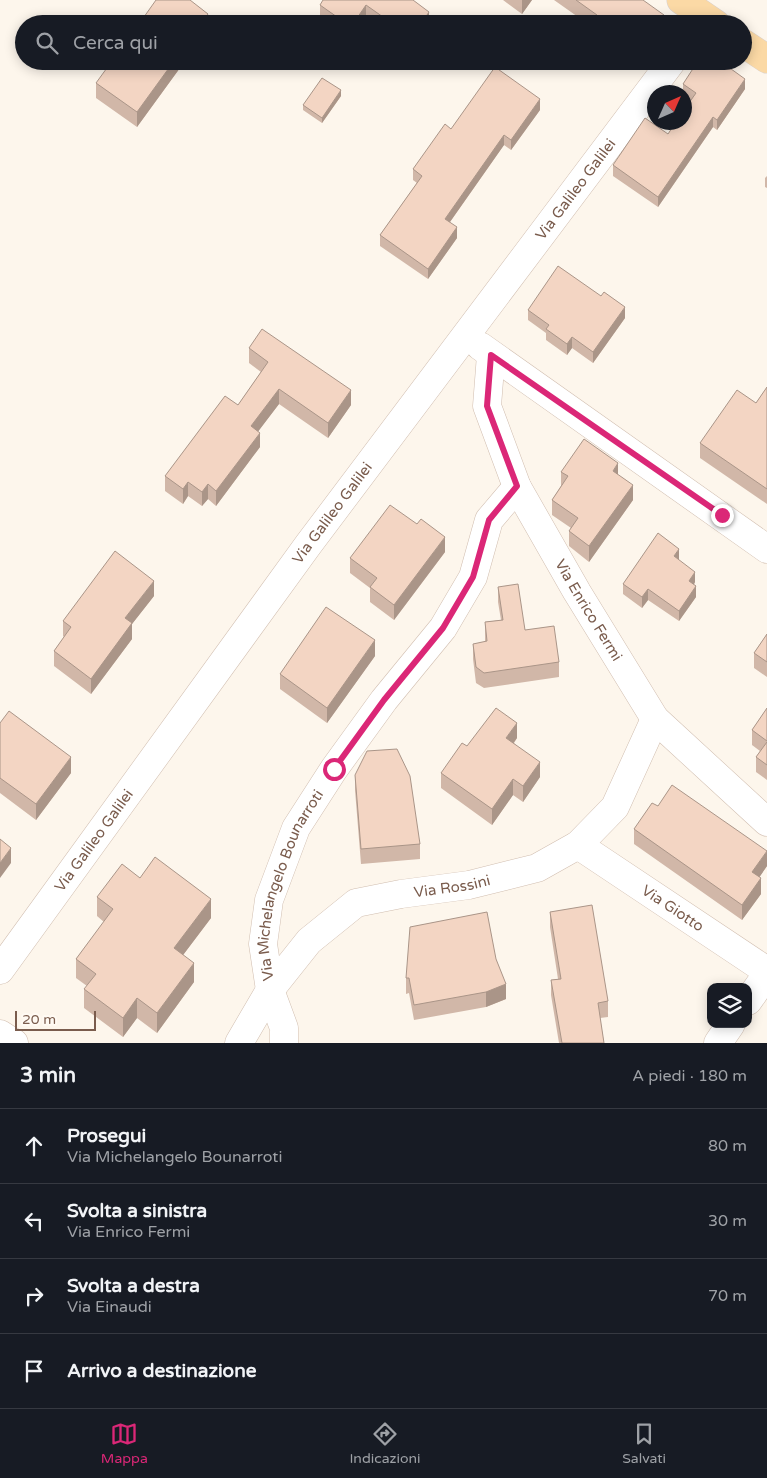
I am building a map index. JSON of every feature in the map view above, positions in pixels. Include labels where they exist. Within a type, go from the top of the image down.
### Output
[{"type":"main road","points":[[681,0],[700,15]]},
{"type":"main road","points":[[752,48],[767,59]]},
{"type":"street","name":"Via Galileo Galilei","points":[[0,970],[308,545],[665,70]]},
{"type":"street","points":[[467,336],[491,355],[767,549]]},
{"type":"street","name":"Via Enrico Fermi","points":[[491,355],[487,406],[517,486],[577,592],[654,719],[767,822]]},
{"type":"street","name":"Via Michelangelo Bounarroti","points":[[284,1043],[284,1028],[270,990],[263,944],[269,900],[296,828],[334,769],[384,700],[443,628],[473,577],[489,520],[517,486]]},
{"type":"street","name":"Via Rossini","points":[[239,1043],[270,990],[309,941],[356,902],[469,885],[537,868],[578,845],[615,807],[654,719]]},
{"type":"street","name":"Via Giotto","points":[[578,845],[767,973]]},
{"type":"street","points":[[752,994],[767,973]]},
{"type":"street","points":[[718,1043],[728,1028]]},
{"type":"street","points":[[0,1034],[14,1043]]},
{"type":"building","points":[[156,0],[190,0],[208,14],[207,15],[145,15]]},
{"type":"building","points":[[323,0],[413,0],[429,12],[427,15],[380,15],[366,5],[359,15],[334,15],[320,5]]},
{"type":"building","points":[[576,0],[643,0],[664,15],[597,15]]},
{"type":"building","points":[[105,70],[167,70],[137,112],[96,83]]},
{"type":"building","points":[[493,70],[499,70],[540,99],[511,140],[504,135],[445,219],[457,227],[428,269],[380,235],[422,176],[413,169],[445,124],[451,129]]},
{"type":"building","points":[[692,70],[732,70],[745,79],[717,120],[713,117],[658,197],[613,165],[645,118],[647,119],[647,130],[662,130],[668,134],[671,130],[692,130],[692,99],[696,93],[692,90],[692,85],[683,84]]},
{"type":"building","points":[[322,78],[341,90],[322,118],[303,105]]},
{"type":"building","points":[[558,266],[601,296],[604,292],[625,307],[593,352],[572,337],[567,344],[546,329],[549,325],[528,310]]},
{"type":"building","points":[[262,329],[351,390],[328,423],[279,389],[251,426],[260,433],[216,491],[208,484],[202,492],[188,482],[183,489],[165,476],[225,396],[238,405],[268,362],[249,348]]},
{"type":"building","points":[[767,387],[767,489],[700,443],[737,390],[756,403]]},
{"type":"building","points":[[584,439],[618,463],[613,471],[633,485],[589,546],[569,531],[578,518],[552,500],[568,476],[561,472]]},
{"type":"building","points":[[390,505],[417,524],[421,519],[445,537],[394,605],[370,587],[377,578],[350,558]]},
{"type":"building","points":[[658,533],[679,549],[674,556],[695,572],[689,581],[696,586],[679,611],[648,589],[642,597],[623,584]]},
{"type":"building","points":[[115,551],[154,581],[125,618],[132,623],[91,679],[54,651],[71,627],[63,621]]},
{"type":"building","points":[[518,584],[525,630],[554,626],[559,662],[484,673],[476,667],[473,644],[487,641],[485,622],[503,620],[498,587]]},
{"type":"building","points":[[326,607],[375,640],[327,708],[280,674]]},
{"type":"building","points":[[767,634],[767,662],[754,653]]},
{"type":"building","points":[[496,708],[517,723],[506,738],[540,762],[523,786],[513,779],[492,809],[441,773],[462,743],[467,746]]},
{"type":"building","points":[[767,708],[767,741],[752,730]]},
{"type":"building","points":[[9,711],[71,757],[36,804],[0,778],[0,723]]},
{"type":"building","points":[[767,742],[767,765],[756,757]]},
{"type":"building","points":[[397,749],[410,776],[420,844],[361,849],[355,775],[367,751]]},
{"type":"building","points":[[672,785],[767,851],[752,872],[761,878],[742,905],[634,829],[652,803],[658,806]]},
{"type":"building","points":[[0,839],[11,848],[0,863]]},
{"type":"building","points":[[155,857],[211,899],[174,948],[194,963],[157,1013],[137,998],[123,1018],[84,989],[96,974],[76,959],[113,909],[97,897],[122,864],[140,878]]},
{"type":"building","points":[[592,905],[608,1001],[598,1003],[604,1043],[562,1043],[551,980],[561,979],[550,912]]},
{"type":"building","points":[[487,912],[496,959],[506,984],[486,992],[414,1005],[409,978],[406,978],[410,927]]},
{"type":"route","points":[[334,769],[384,700],[443,628],[473,577],[489,520],[517,486],[487,406],[491,355],[722,515]]}]
